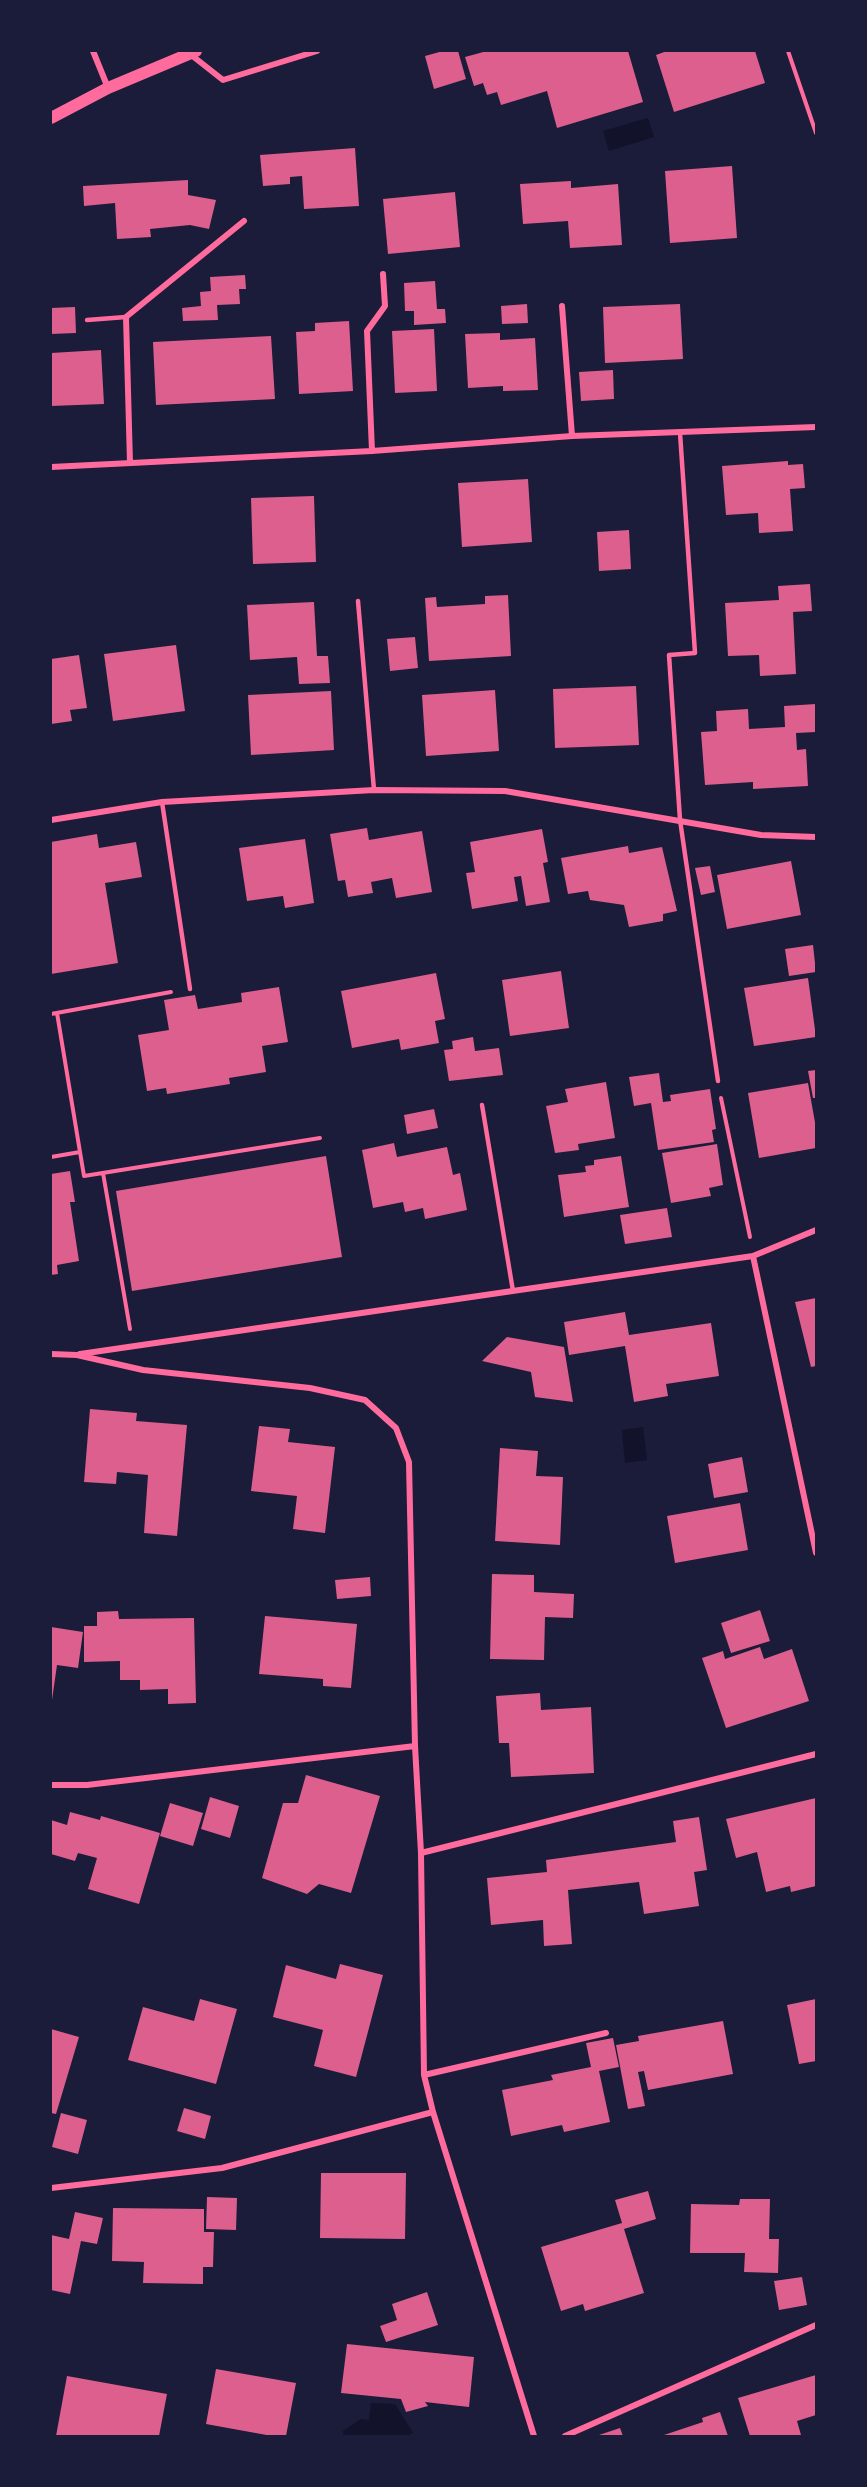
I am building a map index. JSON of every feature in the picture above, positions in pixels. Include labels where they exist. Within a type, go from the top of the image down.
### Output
[{"type":"main road","points":[[51,117],[108,88],[193,52]]},
{"type":"street","points":[[93,51],[108,88]]},
{"type":"street","points":[[193,52],[223,80],[317,51]]},
{"type":"street","points":[[129,463],[126,317],[244,221]]},
{"type":"street","points":[[372,451],[367,331],[385,306],[383,273]]},
{"type":"street","points":[[562,306],[572,436]]},
{"type":"street","points":[[51,467],[372,451],[572,436],[816,427]]},
{"type":"street","points":[[51,820],[162,802],[374,790],[506,791],[761,835],[816,837]]},
{"type":"street","points":[[51,1354],[77,1355],[753,1256],[816,1230]]},
{"type":"street","points":[[753,1256],[816,1553]]},
{"type":"street","points":[[77,1355],[143,1370],[310,1388],[365,1400],[396,1428],[409,1462],[415,1746],[422,1853],[424,2075],[433,2112],[534,2436]]},
{"type":"street","points":[[51,1785],[87,1785],[415,1746]]},
{"type":"street","points":[[422,1853],[816,1754]]},
{"type":"street","points":[[424,2075],[606,2033]]},
{"type":"street","points":[[51,2188],[222,2168],[433,2112]]},
{"type":"street","points":[[564,2436],[816,2325]]},
{"type":"lane","points":[[87,320],[126,317]]},
{"type":"lane","points":[[680,433],[695,653],[669,655],[680,820],[718,1081]]},
{"type":"lane","points":[[358,601],[374,790]]},
{"type":"lane","points":[[162,802],[189,989]]},
{"type":"lane","points":[[482,1105],[513,1290]]},
{"type":"path","points":[[788,51],[816,133]]},
{"type":"path","points":[[51,1014],[189,989]]},
{"type":"path","points":[[57,1012],[84,1176],[320,1138]]},
{"type":"path","points":[[718,1081],[753,1256]]},
{"type":"path","points":[[51,1157],[80,1152]]},
{"type":"path","points":[[103,1173],[133,1347]]},
{"type":"shaded area","points":[[648,118],[654,137],[609,151],[603,131]]},
{"type":"shaded area","points":[[643,1427],[647,1460],[625,1463],[622,1430]]},
{"type":"shaded area","points":[[371,2403],[395,2404],[413,2433],[407,2436],[343,2436],[343,2431],[361,2419],[369,2420]]},
{"type":"building","points":[[443,51],[458,51],[466,79],[434,89],[425,56]]},
{"type":"building","points":[[487,51],[628,51],[643,102],[557,128],[547,91],[501,105],[497,92],[487,95],[483,83],[474,86],[465,57]]},
{"type":"building","points":[[667,51],[755,51],[765,83],[674,112],[656,55]]},
{"type":"building","points":[[355,148],[359,206],[304,209],[302,176],[290,177],[290,184],[263,186],[260,155]]},
{"type":"building","points":[[732,166],[737,238],[670,243],[665,171]]},
{"type":"building","points":[[188,180],[188,195],[216,200],[209,229],[190,225],[150,229],[151,237],[117,239],[115,203],[84,206],[83,186]]},
{"type":"building","points":[[571,181],[571,188],[618,184],[622,245],[570,248],[568,221],[523,224],[520,184]]},
{"type":"building","points":[[455,192],[460,247],[388,254],[383,199]]},
{"type":"building","points":[[245,275],[246,289],[239,289],[240,304],[217,305],[218,320],[183,321],[182,308],[201,306],[200,292],[211,291],[210,277]]},
{"type":"building","points":[[435,281],[437,309],[445,309],[446,323],[414,325],[414,311],[405,311],[404,283]]},
{"type":"building","points":[[527,304],[528,323],[502,324],[501,306]]},
{"type":"building","points":[[680,304],[683,359],[605,363],[603,307]]},
{"type":"building","points":[[75,307],[76,333],[51,334],[51,308]]},
{"type":"building","points":[[349,321],[353,391],[299,394],[296,332],[315,331],[315,323]]},
{"type":"building","points":[[434,329],[437,391],[395,393],[392,331]]},
{"type":"building","points":[[500,333],[500,340],[535,338],[538,390],[503,391],[503,386],[468,388],[465,334]]},
{"type":"building","points":[[271,336],[275,399],[156,405],[153,342]]},
{"type":"building","points":[[101,350],[104,404],[51,406],[51,353]]},
{"type":"building","points":[[613,370],[614,399],[581,401],[579,372]]},
{"type":"building","points":[[788,461],[788,465],[803,464],[805,488],[790,489],[793,531],[759,533],[758,513],[726,515],[722,466]]},
{"type":"building","points":[[528,479],[532,542],[462,547],[458,483]]},
{"type":"building","points":[[314,496],[316,562],[253,564],[251,498]]},
{"type":"building","points":[[629,530],[631,569],[599,571],[597,532]]},
{"type":"building","points":[[810,584],[812,611],[793,612],[796,674],[760,676],[759,655],[728,656],[725,603],[779,600],[778,586]]},
{"type":"building","points":[[508,595],[511,656],[429,661],[425,598],[436,597],[437,607],[485,604],[485,596]]},
{"type":"building","points":[[314,602],[317,656],[328,656],[330,683],[299,684],[297,657],[250,660],[247,605]]},
{"type":"building","points":[[415,637],[418,668],[390,671],[387,639]]},
{"type":"building","points":[[176,645],[185,711],[113,721],[104,654]]},
{"type":"building","points":[[79,655],[87,708],[70,710],[72,721],[51,724],[51,659]]},
{"type":"building","points":[[636,686],[639,745],[555,748],[553,689]]},
{"type":"building","points":[[495,690],[499,751],[426,756],[422,695]]},
{"type":"building","points":[[331,691],[334,750],[251,755],[248,695]]},
{"type":"building","points":[[816,704],[816,732],[796,733],[797,750],[806,749],[808,786],[753,789],[753,782],[705,785],[701,732],[717,731],[716,711],[748,709],[749,729],[785,727],[784,706]]},
{"type":"building","points":[[367,828],[369,840],[422,831],[432,892],[396,898],[392,878],[371,882],[373,893],[348,897],[345,880],[338,881],[330,834]]},
{"type":"building","points":[[542,829],[548,862],[543,863],[550,902],[526,906],[521,876],[514,877],[518,901],[472,909],[466,873],[475,872],[470,842]]},
{"type":"building","points":[[97,834],[99,848],[136,842],[142,877],[105,883],[118,963],[51,974],[51,842]]},
{"type":"building","points":[[305,839],[314,903],[285,908],[283,896],[247,901],[239,848]]},
{"type":"building","points":[[628,846],[629,853],[662,847],[677,911],[663,914],[663,921],[629,927],[624,905],[590,900],[588,891],[568,894],[561,858]]},
{"type":"building","points":[[791,861],[801,915],[727,929],[717,875]]},
{"type":"building","points":[[710,866],[715,892],[701,895],[695,868]]},
{"type":"building","points":[[813,945],[816,972],[789,976],[785,949]]},
{"type":"building","points":[[561,971],[569,1028],[510,1036],[502,980]]},
{"type":"building","points":[[436,973],[445,1019],[435,1021],[439,1043],[401,1050],[399,1039],[352,1048],[341,991]]},
{"type":"building","points":[[808,978],[816,1037],[754,1046],[744,988]]},
{"type":"building","points":[[279,987],[288,1042],[262,1046],[266,1072],[229,1078],[230,1084],[167,1094],[166,1088],[147,1091],[138,1035],[169,1030],[164,1000],[195,995],[198,1009],[242,1002],[241,993]]},
{"type":"building","points":[[473,1037],[475,1051],[499,1048],[503,1075],[449,1081],[444,1050],[453,1049],[452,1041]]},
{"type":"building","points":[[816,1070],[816,1098],[813,1098],[808,1071]]},
{"type":"building","points":[[659,1073],[663,1102],[671,1101],[670,1095],[710,1089],[716,1129],[712,1130],[714,1142],[658,1150],[651,1103],[634,1106],[629,1077]]},
{"type":"building","points":[[606,1082],[615,1138],[578,1144],[579,1150],[555,1153],[546,1106],[568,1102],[565,1089]]},
{"type":"building","points":[[808,1083],[816,1128],[816,1148],[759,1158],[748,1093]]},
{"type":"building","points":[[434,1109],[438,1128],[407,1134],[404,1115]]},
{"type":"building","points":[[394,1143],[397,1157],[447,1147],[453,1175],[460,1173],[467,1210],[425,1219],[423,1208],[405,1212],[403,1202],[373,1208],[362,1150]]},
{"type":"building","points":[[717,1144],[723,1185],[709,1188],[711,1196],[671,1203],[662,1153]]},
{"type":"building","points":[[326,1156],[342,1257],[132,1291],[116,1191]]},
{"type":"building","points":[[621,1156],[629,1207],[564,1217],[558,1175],[586,1172],[585,1166],[594,1165],[594,1160]]},
{"type":"building","points":[[70,1171],[75,1202],[70,1202],[79,1261],[57,1265],[58,1274],[51,1275],[51,1174]]},
{"type":"building","points":[[667,1208],[672,1237],[625,1244],[620,1215]]},
{"type":"building","points":[[816,1298],[816,1366],[811,1367],[795,1302]]},
{"type":"building","points":[[625,1312],[629,1335],[711,1323],[719,1376],[666,1384],[668,1396],[634,1402],[625,1346],[569,1355],[564,1322]]},
{"type":"building","points":[[507,1337],[564,1347],[573,1402],[535,1397],[531,1372],[482,1361]]},
{"type":"building","points":[[90,1409],[137,1413],[136,1421],[187,1425],[177,1536],[144,1533],[148,1475],[117,1472],[116,1484],[84,1482]]},
{"type":"building","points":[[259,1426],[290,1429],[288,1442],[335,1447],[325,1533],[293,1529],[297,1496],[251,1491]]},
{"type":"building","points":[[500,1448],[538,1451],[536,1476],[563,1477],[560,1545],[495,1541]]},
{"type":"building","points":[[742,1457],[748,1492],[714,1498],[708,1464]]},
{"type":"building","points":[[740,1503],[748,1550],[675,1563],[667,1516]]},
{"type":"building","points":[[492,1574],[534,1575],[534,1592],[574,1594],[573,1618],[545,1617],[544,1660],[490,1659]]},
{"type":"building","points":[[370,1577],[371,1596],[337,1599],[335,1580]]},
{"type":"building","points":[[760,1610],[770,1641],[731,1653],[721,1623]]},
{"type":"building","points":[[118,1611],[119,1619],[194,1618],[196,1703],[168,1704],[168,1689],[140,1690],[140,1680],[120,1680],[120,1661],[84,1662],[84,1626],[97,1626],[97,1612]]},
{"type":"building","points":[[265,1616],[357,1624],[351,1688],[323,1686],[323,1679],[259,1674]]},
{"type":"building","points":[[51,1627],[83,1632],[78,1668],[57,1665],[52,1700]]},
{"type":"building","points":[[760,1647],[764,1659],[792,1649],[809,1701],[726,1728],[702,1658],[723,1651],[725,1659]]},
{"type":"building","points":[[540,1693],[541,1710],[591,1707],[594,1773],[511,1777],[509,1743],[499,1743],[496,1696]]},
{"type":"building","points":[[306,1775],[380,1796],[351,1893],[319,1884],[307,1894],[262,1878],[283,1803],[298,1803]]},
{"type":"building","points":[[210,1797],[239,1806],[230,1838],[201,1829]]},
{"type":"building","points":[[816,1798],[816,1886],[791,1892],[790,1886],[766,1892],[757,1852],[736,1858],[726,1819]]},
{"type":"building","points":[[170,1803],[203,1813],[193,1846],[160,1836]]},
{"type":"building","points":[[70,1812],[100,1820],[101,1816],[160,1833],[139,1904],[88,1889],[97,1858],[78,1853],[75,1861],[51,1854],[51,1820],[67,1825]]},
{"type":"building","points":[[699,1817],[707,1870],[694,1872],[699,1906],[644,1914],[639,1882],[568,1890],[572,1944],[544,1946],[543,1920],[491,1925],[487,1878],[547,1872],[546,1860],[676,1842],[673,1821]]},
{"type":"building","points":[[340,1964],[383,1975],[356,2077],[314,2066],[323,2030],[273,2017],[286,1965],[336,1979]]},
{"type":"building","points":[[200,1999],[237,2009],[216,2084],[128,2060],[143,2007],[194,2021]]},
{"type":"building","points":[[816,1999],[816,2061],[799,2064],[787,2005]]},
{"type":"building","points":[[723,2021],[733,2074],[648,2090],[644,2071],[638,2072],[645,2106],[628,2109],[616,2045],[639,2041],[638,2036]]},
{"type":"building","points":[[51,2029],[79,2037],[56,2114],[51,2113]]},
{"type":"building","points":[[613,2038],[619,2067],[599,2071],[610,2122],[564,2132],[562,2125],[511,2136],[502,2090],[553,2080],[551,2075],[591,2067],[586,2043]]},
{"type":"building","points":[[184,2108],[211,2116],[205,2139],[177,2131]]},
{"type":"building","points":[[61,2113],[87,2120],[78,2154],[52,2147]]},
{"type":"building","points":[[321,2173],[406,2173],[405,2239],[320,2238]]},
{"type":"building","points":[[648,2191],[656,2219],[624,2229],[644,2293],[585,2311],[583,2304],[561,2311],[541,2247],[622,2223],[615,2200]]},
{"type":"building","points":[[207,2197],[237,2198],[236,2230],[206,2229]]},
{"type":"building","points":[[740,2199],[770,2199],[769,2239],[779,2239],[778,2273],[744,2272],[745,2253],[690,2253],[691,2204],[739,2205]]},
{"type":"building","points":[[113,2208],[204,2209],[204,2232],[214,2232],[213,2267],[203,2267],[203,2284],[143,2283],[144,2262],[112,2261]]},
{"type":"building","points":[[75,2212],[103,2218],[97,2244],[81,2241],[70,2294],[51,2290],[51,2235],[69,2239]]},
{"type":"building","points":[[802,2277],[807,2305],[779,2310],[774,2281]]},
{"type":"building","points":[[427,2292],[438,2325],[386,2342],[380,2326],[397,2320],[392,2304]]},
{"type":"building","points":[[347,2344],[474,2357],[469,2407],[425,2402],[428,2406],[406,2412],[401,2399],[341,2393]]},
{"type":"building","points":[[216,2369],[296,2383],[286,2436],[272,2436],[206,2424]]},
{"type":"building","points":[[816,2375],[816,2415],[797,2421],[801,2435],[750,2436],[738,2398]]},
{"type":"building","points":[[67,2376],[167,2394],[159,2436],[56,2436]]},
{"type":"building","points":[[720,2412],[728,2436],[661,2436],[703,2422],[702,2418]]},
{"type":"building","points":[[620,2428],[623,2436],[596,2436]]}]
